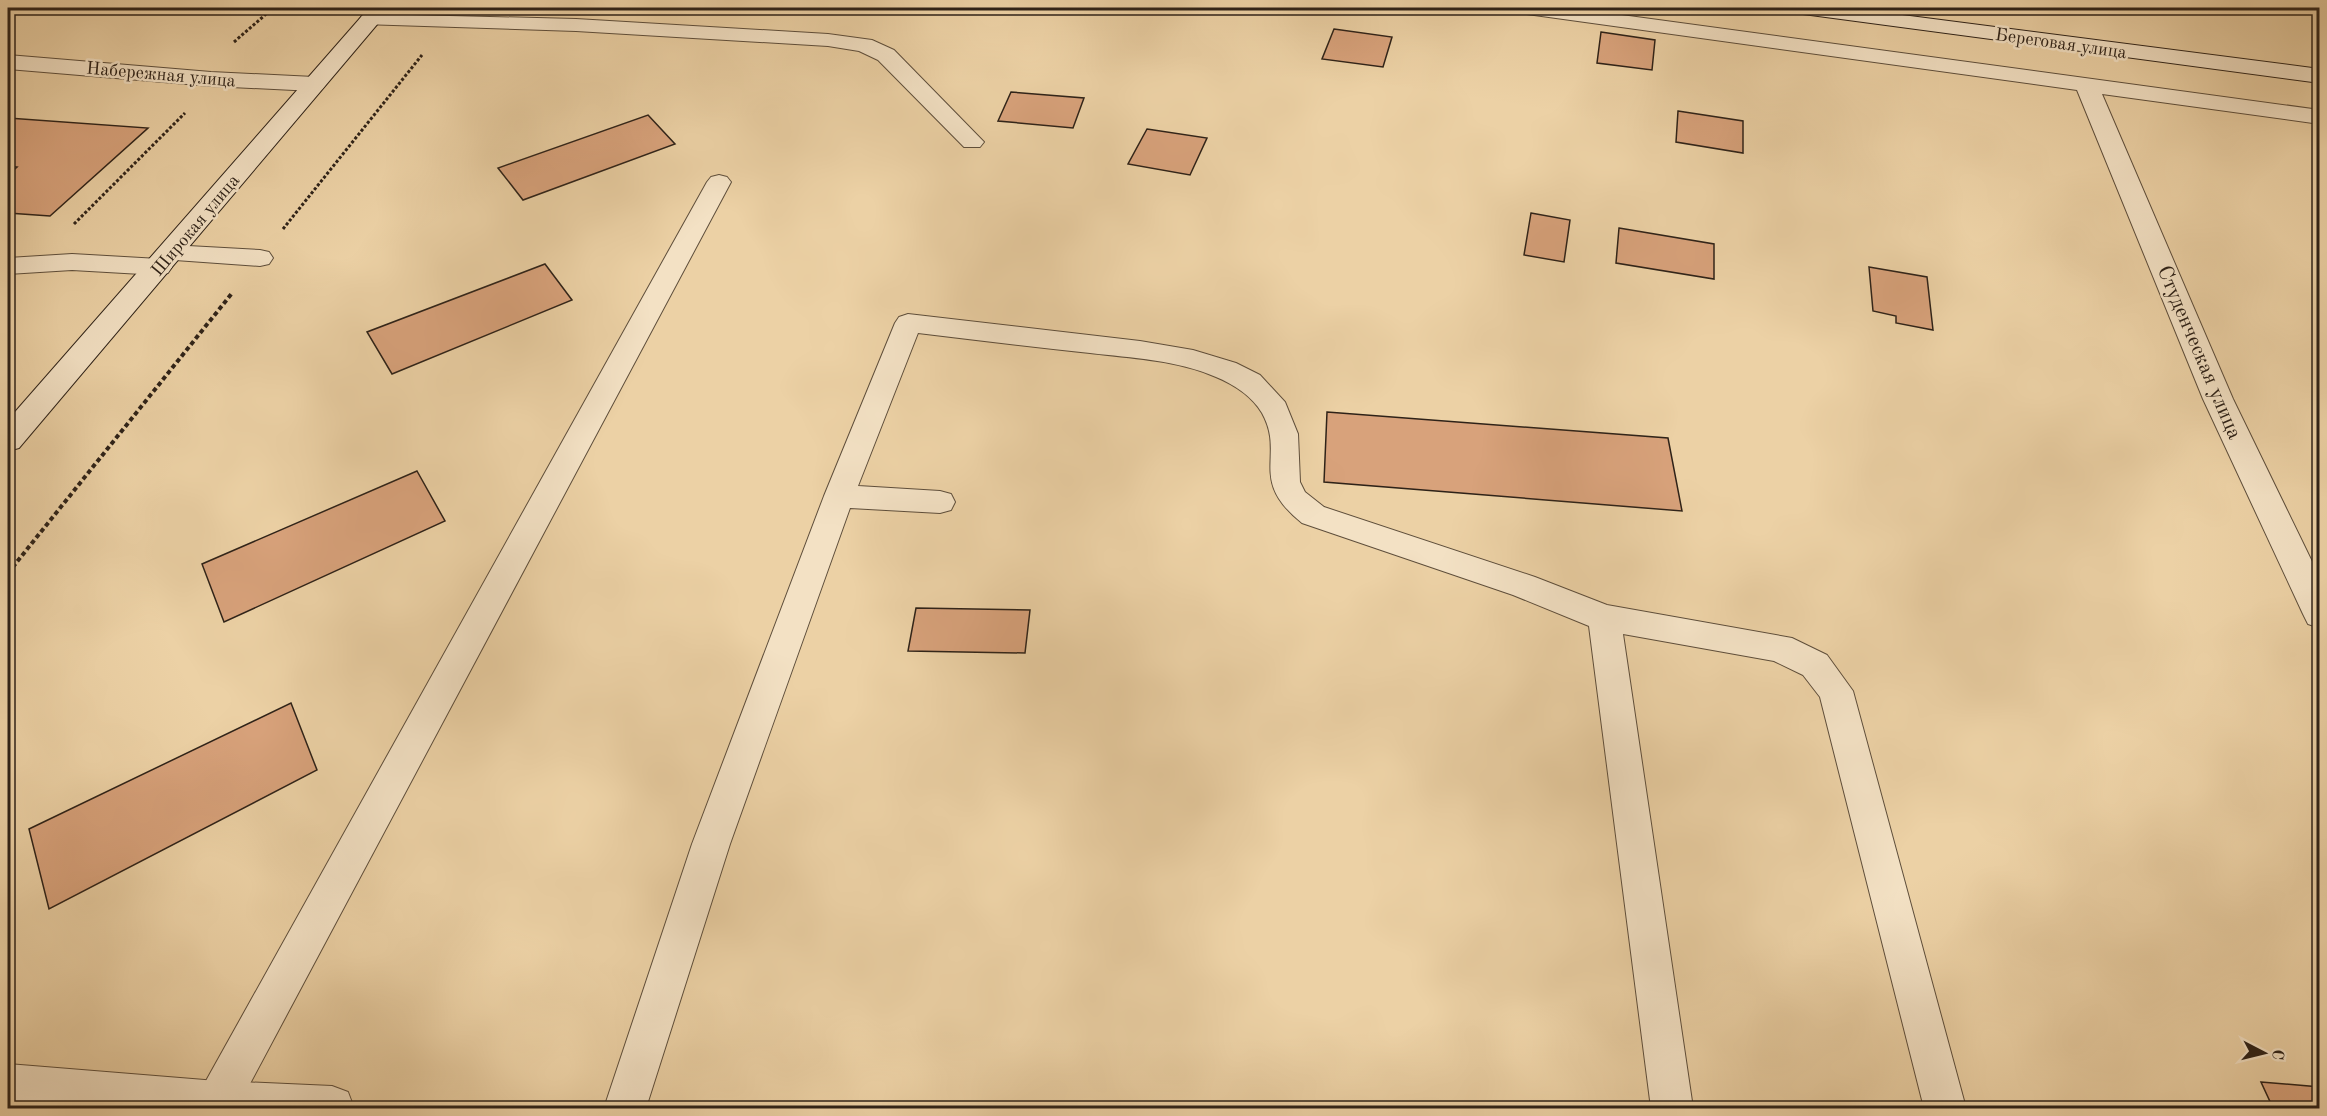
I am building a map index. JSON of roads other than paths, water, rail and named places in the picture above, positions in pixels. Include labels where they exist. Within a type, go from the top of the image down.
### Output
[{"type":"street","points":[[1527,8],[2086,87],[2319,117]]},
{"type":"street","name":"Береговая улица","points":[[1803,8],[2319,76]]},
{"type":"street","name":"Береговая улица","points":[[1926,8],[2319,58]]},
{"type":"street","name":"Широкая улица","points":[[8,440],[375,14]]},
{"type":"street","name":"Набережная улица","points":[[8,62],[211,79],[314,84]]},
{"type":"street","name":"Студенческая улица","points":[[2086,87],[2218,399],[2319,614]]},
{"type":"street","points":[[8,1086],[217,1103],[332,1108]]},
{"type":"lane","points":[[576,26],[627,8]]},
{"type":"lane","points":[[375,14],[828,40],[864,45],[886,55],[972,142]]},
{"type":"lane","points":[[217,1103],[719,182]]},
{"type":"lane","points":[[8,266],[34,263],[260,258]]},
{"type":"lane","points":[[625,1108],[711,844],[839,496],[908,323],[1140,350],[1193,359],[1226,370],[1250,382],[1275,409],[1282,434],[1285,482],[1294,500],[1313,515],[1524,586],[1604,618],[1780,648],[1815,665],[1836,691],[1945,1108]]},
{"type":"lane","points":[[839,496],[940,502]]},
{"type":"lane","points":[[1604,618],[1672,1108]]}]
